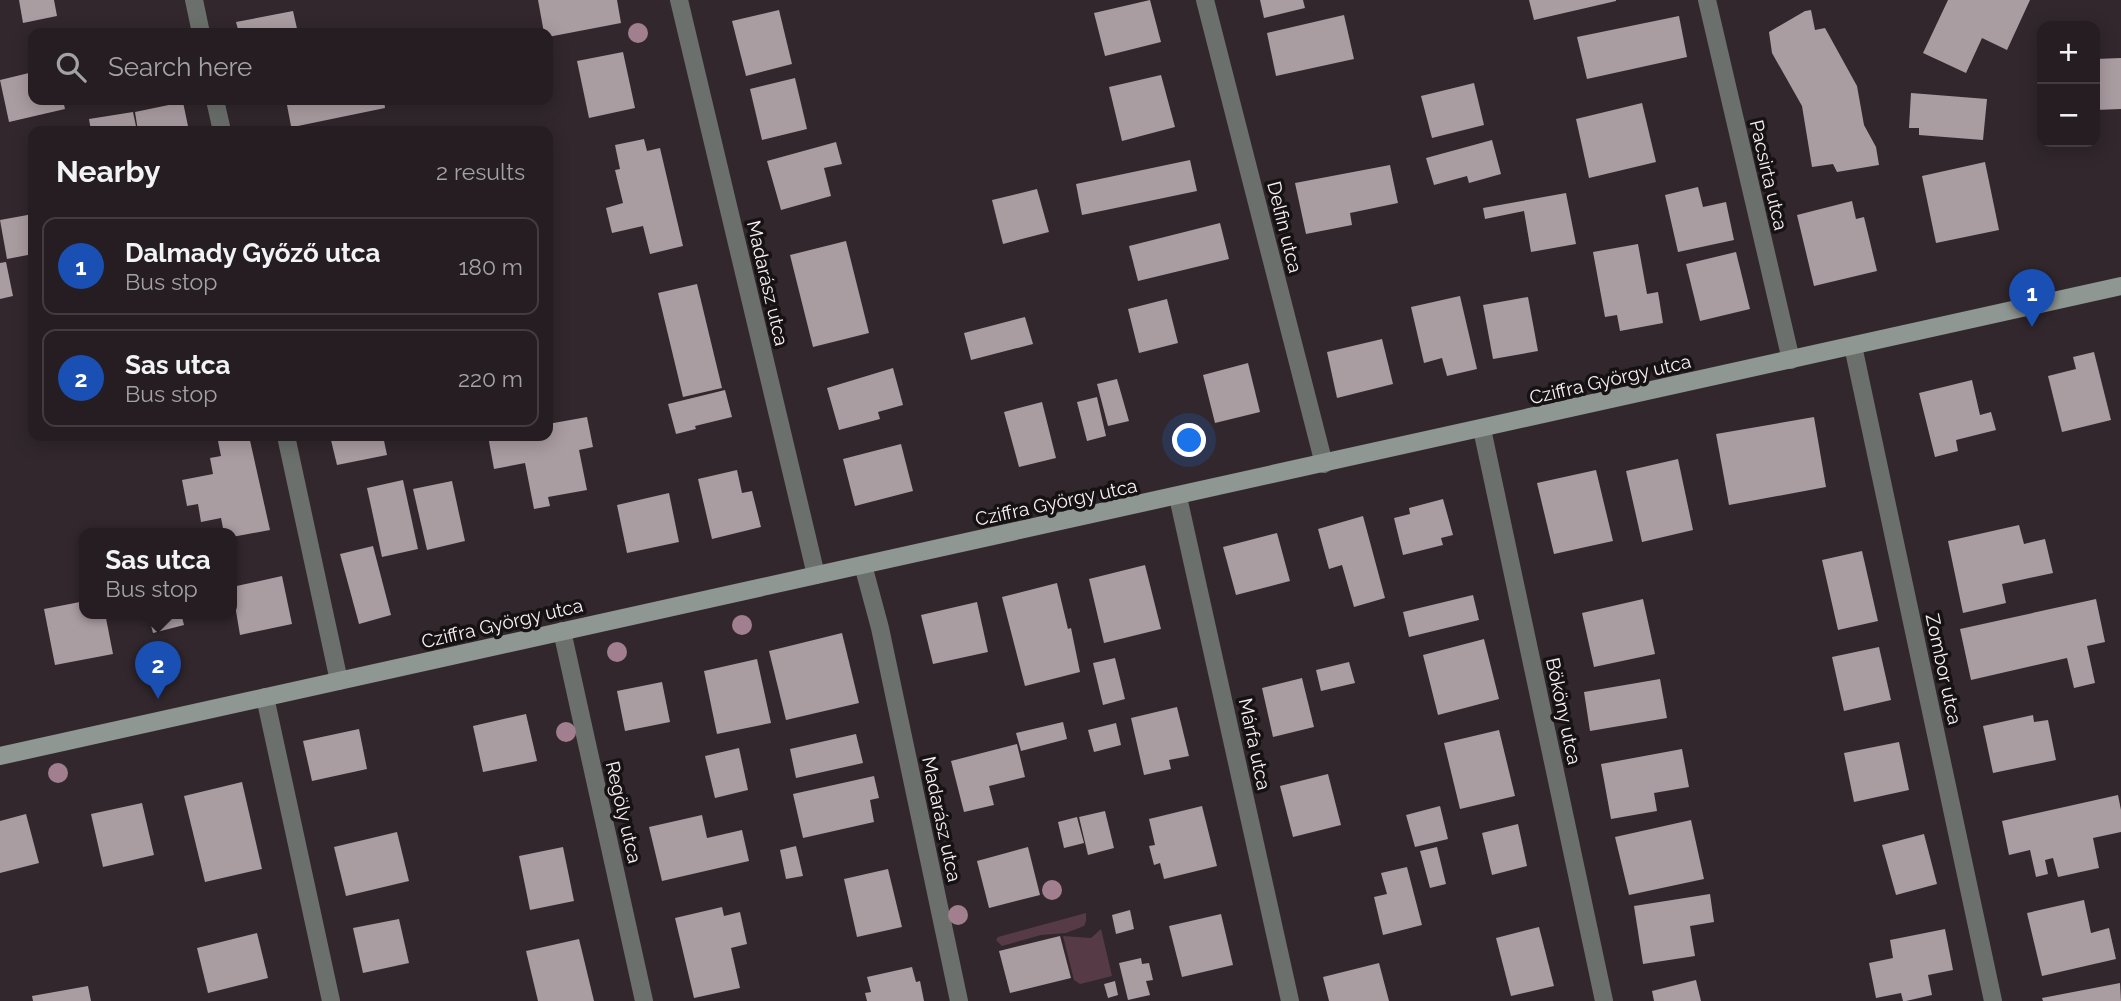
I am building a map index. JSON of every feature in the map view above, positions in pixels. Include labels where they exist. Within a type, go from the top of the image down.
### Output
[{"type":"street","points":[[194,0],[200,28]]},
{"type":"street","name":"Madarász utca","points":[[679,0],[816,575]]},
{"type":"street","name":"Delfin utca","points":[[1205,0],[1324,464]]},
{"type":"street","name":"Pacsirta utca","points":[[1707,0],[1791,360]]},
{"type":"street","points":[[216,105],[221,126]]},
{"type":"street","name":"Cziffra György utca","points":[[0,756],[2121,286]]},
{"type":"street","name":"Zombor utca","points":[[1853,346],[1993,1001]]},
{"type":"street","name":"Bököny utca","points":[[1482,429],[1604,1001]]},
{"type":"street","points":[[287,441],[339,681]]},
{"type":"street","name":"Márfa utca","points":[[1178,497],[1290,1001]]},
{"type":"street","name":"Madarász utca","points":[[863,565],[880,628],[959,1001]]},
{"type":"street","name":"Regöly utca","points":[[562,631],[644,1001]]},
{"type":"street","points":[[265,697],[331,1001]]},
{"type":"shaded area","points":[[1086,913],[1084,926],[1066,933],[1041,935],[1002,946],[996,940],[998,937]]},
{"type":"shaded area","points":[[1101,929],[1112,976],[1080,984],[1074,980],[1063,936],[1091,938]]},
{"type":"building","points":[[19,0],[54,0],[57,16],[23,23]]},
{"type":"building","points":[[538,0],[617,0],[621,23],[553,36],[553,28],[543,28]]},
{"type":"building","points":[[1150,0],[1161,42],[1105,56],[1094,13]]},
{"type":"building","points":[[1260,0],[1303,0],[1305,8],[1264,18]]},
{"type":"building","points":[[1529,0],[1616,0],[1616,1],[1534,20]]},
{"type":"building","points":[[1948,0],[2030,0],[2007,50],[1982,38],[1966,73],[1923,53]]},
{"type":"building","points":[[779,10],[792,64],[746,76],[732,21]]},
{"type":"building","points":[[1811,10],[1815,30],[1825,28],[1857,86],[1864,125],[1876,147],[1879,165],[1837,172],[1833,164],[1812,167],[1802,106],[1772,53],[1769,32]]},
{"type":"building","points":[[293,11],[297,28],[238,28],[236,22]]},
{"type":"building","points":[[1344,15],[1354,59],[1276,76],[1267,33]]},
{"type":"building","points":[[1679,16],[1687,57],[1587,79],[1577,37]]},
{"type":"building","points":[[623,52],[635,108],[589,118],[577,61]]},
{"type":"building","points":[[2121,58],[2121,109],[2100,110],[2100,59]]},
{"type":"building","points":[[28,73],[28,105],[64,105],[65,109],[9,122],[0,80]]},
{"type":"building","points":[[1161,75],[1175,127],[1122,141],[1109,87]]},
{"type":"building","points":[[795,78],[807,129],[762,140],[750,89]]},
{"type":"building","points":[[1474,83],[1484,125],[1432,138],[1421,96]]},
{"type":"building","points":[[1911,93],[1987,99],[1983,140],[1919,135],[1919,128],[1909,128]]},
{"type":"building","points":[[1642,103],[1656,162],[1589,178],[1576,119]]},
{"type":"building","points":[[169,105],[184,105],[188,126],[137,126],[135,112]]},
{"type":"building","points":[[287,105],[385,105],[385,108],[291,126]]},
{"type":"building","points":[[133,112],[136,126],[90,126],[89,119]]},
{"type":"building","points":[[644,139],[647,151],[660,148],[683,246],[650,254],[643,226],[612,233],[606,208],[623,203],[615,170],[620,169],[615,145]]},
{"type":"building","points":[[1492,140],[1501,174],[1469,183],[1467,176],[1434,185],[1426,158]]},
{"type":"building","points":[[836,142],[842,164],[824,168],[831,196],[781,210],[767,161]]},
{"type":"building","points":[[1190,160],[1197,191],[1082,215],[1076,184]]},
{"type":"building","points":[[1985,162],[1999,230],[1936,243],[1922,176]]},
{"type":"building","points":[[1390,165],[1398,203],[1350,213],[1352,225],[1306,234],[1295,183]]},
{"type":"building","points":[[1698,187],[1703,207],[1726,202],[1734,240],[1678,252],[1665,195]]},
{"type":"building","points":[[1037,189],[1049,232],[1003,244],[992,200]]},
{"type":"building","points":[[1566,193],[1576,244],[1531,252],[1524,211],[1485,219],[1483,208]]},
{"type":"building","points":[[1852,201],[1856,219],[1864,217],[1877,271],[1814,286],[1797,215]]},
{"type":"building","points":[[28,215],[28,255],[7,259],[0,220]]},
{"type":"building","points":[[1220,223],[1229,259],[1138,281],[1129,246]]},
{"type":"building","points":[[846,241],[869,333],[813,347],[790,255]]},
{"type":"building","points":[[1638,244],[1647,294],[1658,292],[1663,323],[1620,331],[1617,315],[1605,317],[1593,252]]},
{"type":"building","points":[[1736,252],[1750,309],[1700,321],[1686,264]]},
{"type":"building","points":[[6,262],[13,296],[0,299],[0,263]]},
{"type":"building","points":[[697,284],[722,388],[683,397],[658,293]]},
{"type":"building","points":[[1460,296],[1477,369],[1447,376],[1442,358],[1424,363],[1411,307]]},
{"type":"building","points":[[1528,297],[1538,351],[1493,359],[1483,305]]},
{"type":"building","points":[[1167,299],[1178,343],[1139,353],[1128,309]]},
{"type":"building","points":[[1025,317],[1033,344],[971,360],[964,333]]},
{"type":"building","points":[[1382,339],[1393,384],[1337,398],[1327,352]]},
{"type":"building","points":[[2094,352],[2111,420],[2062,432],[2048,376],[2076,369],[2073,357]]},
{"type":"building","points":[[1248,363],[1260,412],[1215,423],[1203,375]]},
{"type":"building","points":[[893,368],[903,405],[878,412],[880,419],[839,430],[827,388]]},
{"type":"building","points":[[1117,379],[1129,421],[1108,426],[1097,384]]},
{"type":"building","points":[[1972,380],[1980,415],[1991,412],[1996,430],[1956,440],[1958,451],[1935,457],[1919,393]]},
{"type":"building","points":[[725,390],[732,417],[695,426],[696,429],[676,434],[668,404]]},
{"type":"building","points":[[1097,397],[1106,436],[1087,441],[1077,402]]},
{"type":"building","points":[[1042,402],[1056,458],[1019,467],[1004,412]]},
{"type":"building","points":[[587,417],[593,447],[579,450],[587,490],[548,497],[550,506],[534,509],[525,463],[494,469],[489,441],[553,441],[553,423]]},
{"type":"building","points":[[1814,417],[1826,487],[1729,505],[1716,434]]},
{"type":"building","points":[[218,441],[250,441],[270,530],[237,536],[237,528],[223,528],[221,518],[201,522],[198,504],[187,506],[182,480],[213,474],[210,458],[221,456]]},
{"type":"building","points":[[331,441],[384,441],[387,455],[337,465]]},
{"type":"building","points":[[901,444],[913,491],[855,506],[843,459]]},
{"type":"building","points":[[1678,459],[1693,530],[1642,542],[1626,471]]},
{"type":"building","points":[[737,470],[742,493],[752,491],[761,527],[712,539],[698,479]]},
{"type":"building","points":[[1596,470],[1613,541],[1554,554],[1537,483]]},
{"type":"building","points":[[403,480],[418,549],[382,557],[367,488]]},
{"type":"building","points":[[452,481],[465,541],[427,550],[413,489]]},
{"type":"building","points":[[669,493],[679,542],[627,553],[617,505]]},
{"type":"building","points":[[1443,499],[1453,535],[1441,538],[1443,545],[1403,555],[1394,518],[1410,514],[1409,508]]},
{"type":"building","points":[[1363,516],[1385,598],[1354,607],[1342,565],[1329,569],[1318,529]]},
{"type":"building","points":[[2019,525],[2024,544],[2045,539],[2053,573],[2002,584],[2006,603],[1963,613],[1948,541]]},
{"type":"building","points":[[1277,533],[1290,581],[1236,595],[1223,547]]},
{"type":"building","points":[[373,546],[391,615],[359,624],[340,554]]},
{"type":"building","points":[[1862,551],[1878,621],[1838,630],[1822,560]]},
{"type":"building","points":[[1145,565],[1161,629],[1104,643],[1089,579]]},
{"type":"building","points":[[282,576],[292,624],[240,635],[237,586]]},
{"type":"building","points":[[1057,583],[1068,629],[1071,628],[1080,672],[1025,686],[1002,597]]},
{"type":"building","points":[[1473,595],[1479,620],[1409,637],[1403,612]]},
{"type":"building","points":[[1643,599],[1655,654],[1594,667],[1582,613]]},
{"type":"building","points":[[2096,599],[2105,642],[2087,646],[2095,683],[2074,688],[2067,658],[1971,680],[1960,629]]},
{"type":"building","points":[[79,602],[79,619],[106,619],[113,654],[55,665],[44,609]]},
{"type":"building","points":[[977,602],[988,652],[933,664],[921,615]]},
{"type":"building","points":[[150,619],[182,619],[184,625],[153,633]]},
{"type":"building","points":[[842,633],[859,703],[786,720],[769,651]]},
{"type":"building","points":[[1484,639],[1499,699],[1438,715],[1423,655]]},
{"type":"building","points":[[1879,647],[1891,700],[1844,711],[1832,657]]},
{"type":"building","points":[[1115,658],[1125,699],[1103,705],[1093,663]]},
{"type":"building","points":[[757,659],[771,723],[717,734],[704,671]]},
{"type":"building","points":[[1349,662],[1355,683],[1321,691],[1316,670]]},
{"type":"building","points":[[1302,678],[1314,727],[1273,737],[1262,688]]},
{"type":"building","points":[[1660,679],[1667,718],[1590,731],[1584,692]]},
{"type":"building","points":[[662,682],[670,722],[625,731],[617,691]]},
{"type":"building","points":[[1177,707],[1189,756],[1169,760],[1171,769],[1144,775],[1131,718]]},
{"type":"building","points":[[526,714],[537,761],[483,772],[473,726]]},
{"type":"building","points":[[2033,715],[2034,722],[2048,720],[2056,760],[1993,773],[1983,726]]},
{"type":"building","points":[[1063,722],[1067,739],[1021,751],[1016,733]]},
{"type":"building","points":[[1116,723],[1121,745],[1094,752],[1088,730]]},
{"type":"building","points":[[359,729],[367,769],[312,781],[303,741]]},
{"type":"building","points":[[1499,730],[1515,796],[1460,809],[1444,743]]},
{"type":"building","points":[[856,734],[863,763],[796,778],[790,749]]},
{"type":"building","points":[[1899,742],[1909,790],[1854,802],[1844,753]]},
{"type":"building","points":[[1017,744],[1025,777],[989,786],[994,805],[964,812],[951,761]]},
{"type":"building","points":[[739,748],[748,790],[715,798],[705,756]]},
{"type":"building","points":[[1682,749],[1689,787],[1654,793],[1657,811],[1611,819],[1601,764]]},
{"type":"building","points":[[1328,774],[1341,825],[1293,837],[1280,786]]},
{"type":"building","points":[[874,776],[879,798],[870,800],[874,822],[803,838],[793,794]]},
{"type":"building","points":[[242,782],[262,869],[205,882],[184,796]]},
{"type":"building","points":[[2118,795],[2121,832],[2093,838],[2099,868],[2058,877],[2053,858],[2045,860],[2048,874],[2036,877],[2030,850],[2009,855],[2002,821]]},
{"type":"building","points":[[142,803],[154,855],[103,867],[91,814]]},
{"type":"building","points":[[1202,806],[1217,866],[1164,879],[1160,863],[1154,865],[1149,846],[1155,845],[1149,819]]},
{"type":"building","points":[[1440,806],[1448,839],[1415,847],[1406,815]]},
{"type":"building","points":[[1105,811],[1114,848],[1088,855],[1079,817]]},
{"type":"building","points":[[26,814],[39,863],[0,873],[0,821]]},
{"type":"building","points":[[702,815],[707,838],[742,830],[749,861],[662,881],[649,827]]},
{"type":"building","points":[[1077,817],[1084,843],[1064,848],[1058,822]]},
{"type":"building","points":[[1691,820],[1704,879],[1629,895],[1615,837]]},
{"type":"building","points":[[1518,824],[1527,866],[1492,875],[1482,833]]},
{"type":"building","points":[[397,832],[409,881],[346,896],[334,847]]},
{"type":"building","points":[[1924,834],[1937,884],[1896,895],[1882,845]]},
{"type":"building","points":[[796,846],[803,876],[786,879],[780,850]]},
{"type":"building","points":[[563,847],[574,901],[530,910],[519,856]]},
{"type":"building","points":[[1028,847],[1040,895],[989,908],[977,861]]},
{"type":"building","points":[[1437,847],[1446,884],[1430,888],[1420,851]]},
{"type":"building","points":[[1407,867],[1422,925],[1383,935],[1374,897],[1387,894],[1381,873]]},
{"type":"building","points":[[888,869],[902,927],[857,937],[844,879]]},
{"type":"building","points":[[1710,894],[1714,922],[1690,926],[1695,956],[1643,964],[1634,906]]},
{"type":"building","points":[[2084,900],[2091,933],[2109,928],[2116,959],[2042,976],[2027,913]]},
{"type":"building","points":[[722,907],[724,916],[740,912],[747,944],[731,948],[740,988],[694,998],[675,918]]},
{"type":"building","points":[[1130,910],[1134,929],[1116,934],[1112,915]]},
{"type":"building","points":[[1221,914],[1233,965],[1182,977],[1169,926]]},
{"type":"building","points":[[399,919],[409,963],[363,973],[353,928]]},
{"type":"building","points":[[1539,927],[1554,986],[1511,996],[1496,938]]},
{"type":"building","points":[[1945,929],[1953,970],[1928,975],[1932,995],[1906,1001],[1903,1001],[1901,993],[1876,998],[1869,963],[1893,958],[1890,940]]},
{"type":"building","points":[[257,933],[268,978],[208,993],[197,948]]},
{"type":"building","points":[[1060,936],[1071,978],[1010,993],[999,951]]},
{"type":"building","points":[[579,939],[594,1001],[538,1001],[526,951]]},
{"type":"building","points":[[1141,958],[1142,964],[1149,963],[1153,980],[1146,981],[1150,995],[1128,1000],[1119,963]]},
{"type":"building","points":[[1379,963],[1389,1001],[1329,1001],[1323,977]]},
{"type":"building","points":[[912,967],[916,982],[920,981],[924,1001],[867,1001],[865,993],[871,992],[867,977]]},
{"type":"building","points":[[1696,980],[1701,1001],[1654,1001],[1652,991]]},
{"type":"building","points":[[1115,981],[1118,995],[1108,998],[1104,984]]},
{"type":"building","points":[[2120,983],[2121,1001],[2043,1001],[2042,998]]},
{"type":"building","points":[[88,986],[91,1001],[33,1001],[32,996]]},
{"type":"place","name":"Dalmady Győző utca","points":[[2032,327]]},
{"type":"place","name":"Sas utca","points":[[158,699]]}]
